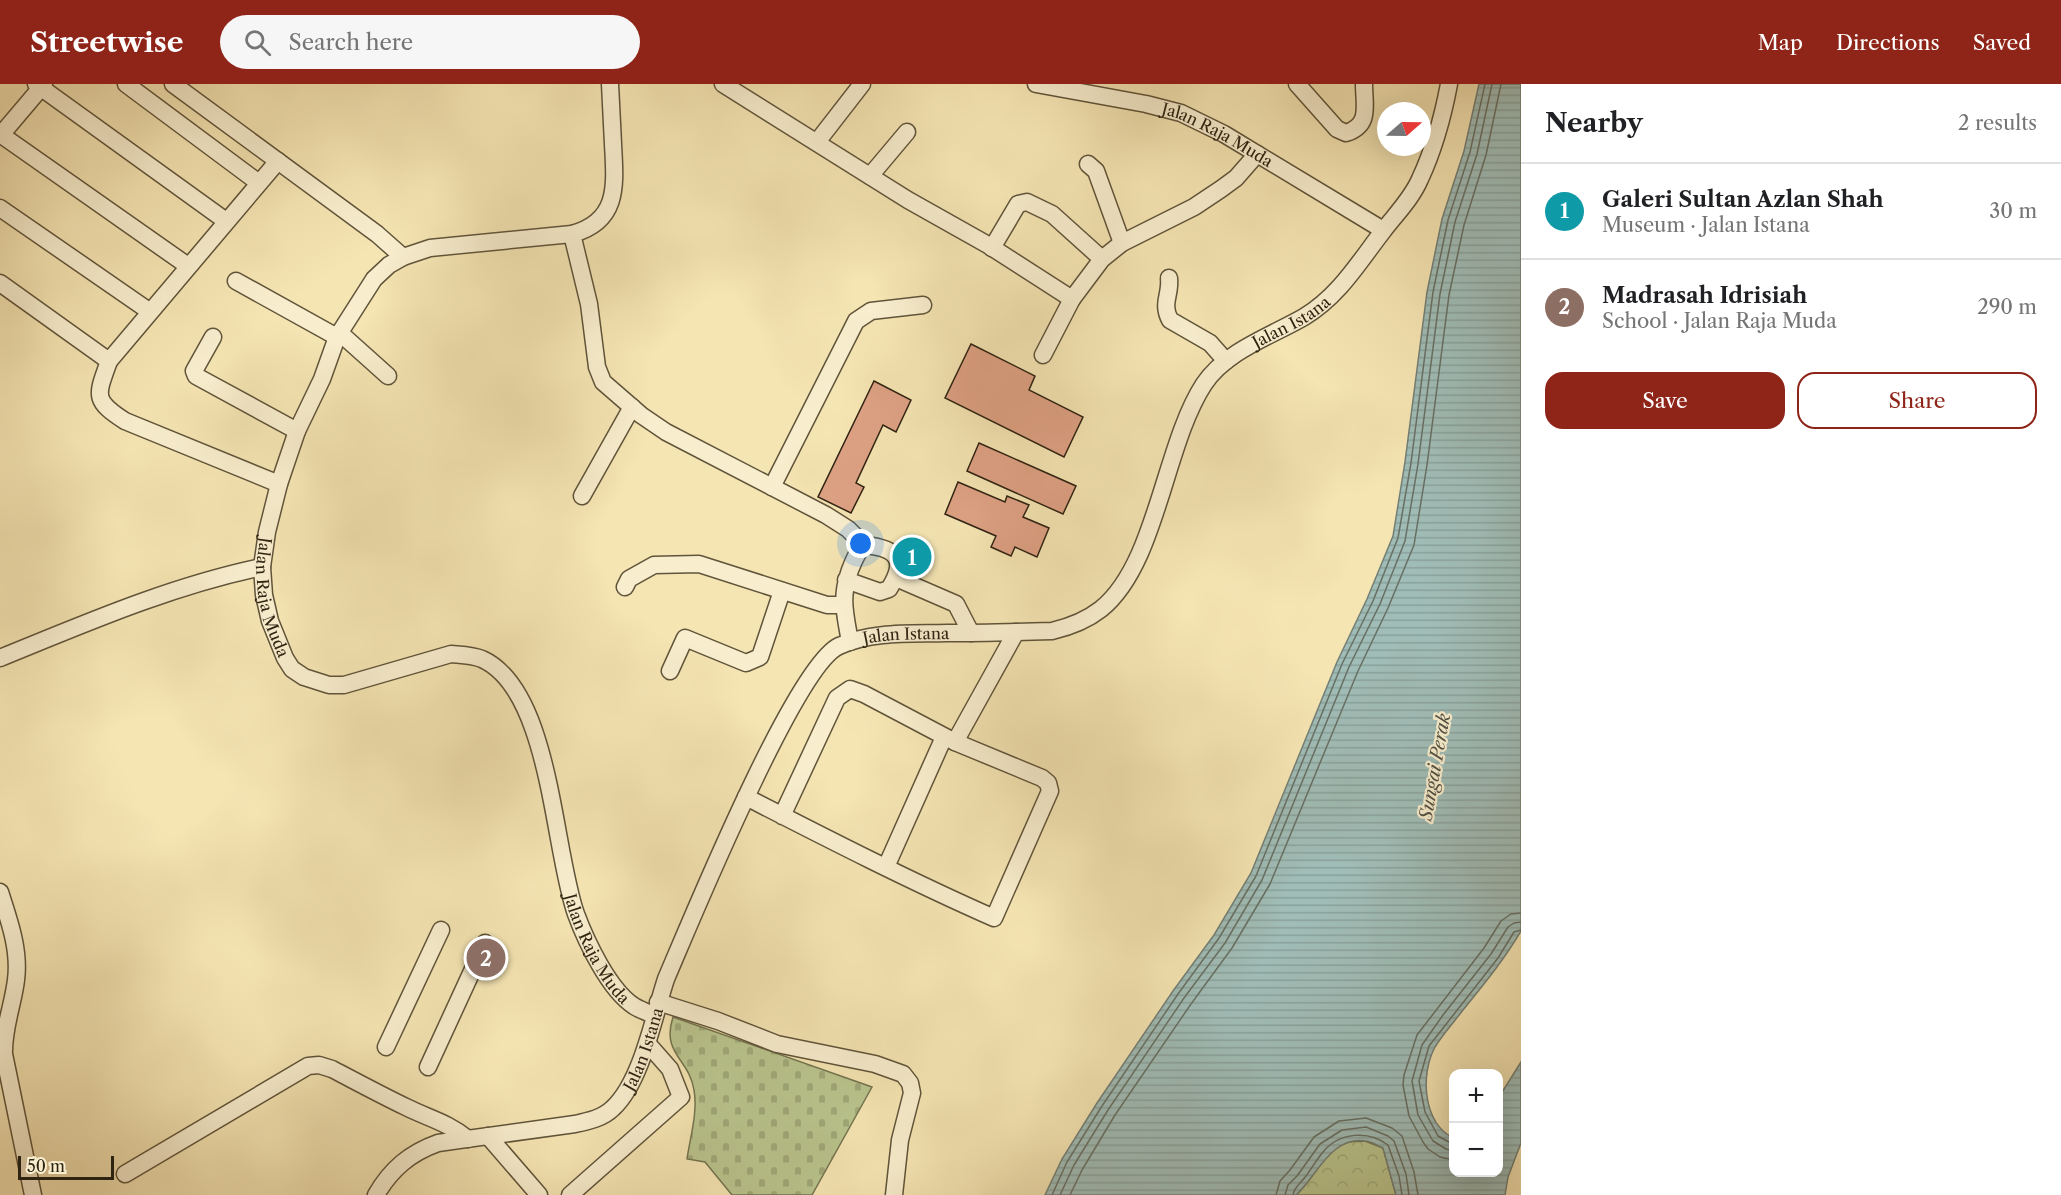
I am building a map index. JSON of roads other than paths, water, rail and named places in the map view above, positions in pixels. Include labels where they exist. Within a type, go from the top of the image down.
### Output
[{"type":"street","points":[[126,84],[260,183]]},
{"type":"street","points":[[173,84],[377,234],[403,256]]},
{"type":"street","name":"Jalan Raja Muda","points":[[610,84],[615,185],[609,205],[600,219],[588,230],[572,234],[430,248],[403,256],[374,279],[338,335],[322,379],[297,431],[269,523],[262,567],[264,595],[278,642],[292,669],[304,677],[329,685],[344,684],[451,654],[483,660],[508,680],[520,698],[538,741],[575,913],[608,977],[633,1005],[718,1021],[777,1044],[875,1064],[903,1074],[910,1083],[912,1094],[900,1140],[894,1195]]},
{"type":"street","points":[[723,84],[1072,299]]},
{"type":"street","points":[[817,142],[862,84]]},
{"type":"street","name":"Jalan Raja Muda","points":[[1036,84],[1146,104],[1181,113],[1224,134],[1383,230]]},
{"type":"street","points":[[1297,84],[1337,129],[1346,133],[1361,125],[1365,114],[1364,84]]},
{"type":"street","name":"Jalan Istana","points":[[376,1195],[391,1173],[407,1158],[438,1143],[555,1128],[595,1120],[614,1108],[648,1044],[656,1009],[694,912],[746,797],[787,715],[820,661],[837,646],[881,634],[1052,631],[1069,627],[1101,609],[1115,594],[1131,570],[1143,544],[1191,405],[1205,382],[1219,365],[1306,316],[1330,298],[1351,275],[1420,181],[1444,113],[1449,84]]},
{"type":"street","points":[[188,266],[0,135],[40,85],[226,221]]},
{"type":"street","points":[[870,176],[907,132]]},
{"type":"street","points":[[1043,355],[1072,299],[1102,259],[1122,243],[1194,207],[1221,189],[1236,178],[1257,154]]},
{"type":"street","points":[[278,162],[108,361],[100,386],[100,399],[106,409],[125,421],[279,484]]},
{"type":"street","points":[[1088,164],[1096,171],[1122,243]]},
{"type":"street","points":[[992,248],[1018,204],[1027,202],[1052,214],[1102,259]]},
{"type":"street","points":[[0,208],[149,311]]},
{"type":"street","points":[[572,234],[589,304],[597,367],[603,382],[666,432],[841,524],[864,545],[876,546],[894,554],[899,562],[896,578],[889,589],[879,592],[846,580]]},
{"type":"street","points":[[1170,278],[1165,304],[1170,320],[1210,344],[1226,361]]},
{"type":"street","points":[[236,281],[338,335],[388,376]]},
{"type":"street","points":[[0,283],[108,361]]},
{"type":"street","points":[[772,487],[856,321],[871,311],[923,305]]},
{"type":"street","points":[[213,337],[196,366],[194,371],[196,376],[297,431]]},
{"type":"street","points":[[582,496],[632,407]]},
{"type":"street","points":[[850,642],[843,595],[857,552],[864,545]]},
{"type":"street","points":[[625,587],[629,579],[654,565],[699,564],[827,605],[844,605]]},
{"type":"street","points":[[0,658],[145,599],[262,567]]},
{"type":"street","points":[[896,578],[956,604],[971,633]]},
{"type":"street","points":[[670,671],[685,638],[746,663],[760,657],[782,591]]},
{"type":"street","points":[[886,867],[949,739],[1016,632]]},
{"type":"street","points":[[746,797],[782,816],[933,891],[994,918],[1050,790],[1048,783],[1042,778],[949,739],[864,694],[850,689],[837,698],[782,816]]},
{"type":"street","points":[[0,892],[10,921],[17,954],[16,978],[3,1038],[4,1054],[33,1195]]},
{"type":"street","points":[[386,1047],[441,930]]},
{"type":"street","points":[[428,1068],[485,943]]},
{"type":"street","points":[[570,1195],[681,1096],[670,1069],[648,1044]]},
{"type":"street","points":[[125,1174],[309,1066],[320,1065],[332,1069],[408,1108],[456,1128],[468,1139]]},
{"type":"street","points":[[488,1136],[540,1195]]},
{"type":"water","name":"Sungai Perak","points":[[1479,84],[1521,84],[1521,931],[1494,972],[1435,1047],[1430,1058],[1426,1084],[1430,1110],[1435,1121],[1449,1135],[1449,1177],[1503,1177],[1503,1091],[1521,1062],[1521,1143],[1508,1177],[1505,1195],[1396,1195],[1383,1148],[1365,1141],[1353,1141],[1334,1151],[1296,1195],[1045,1195],[1062,1159],[1097,1103],[1214,935],[1251,873],[1337,662],[1367,599],[1393,536],[1427,292],[1442,219],[1464,151]]},
{"type":"place","name":"Galeri Sultan Azlan Shah","points":[[912,557]]},
{"type":"place","name":"Madrasah Idrisiah","points":[[486,958]]}]
